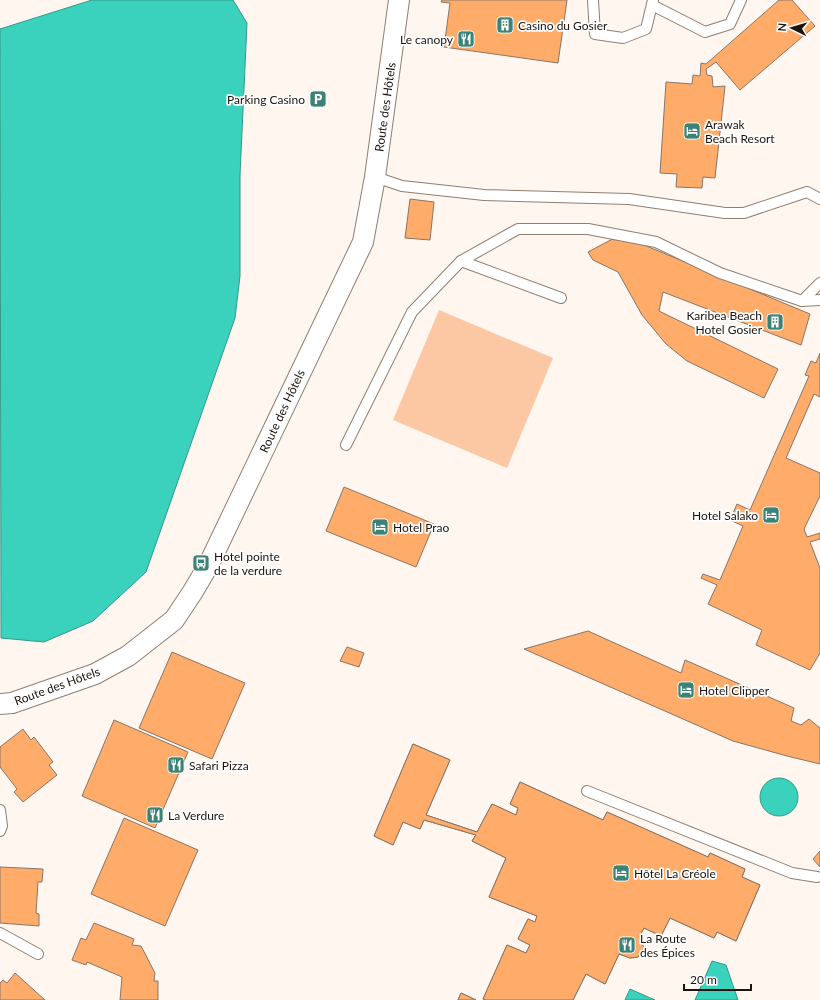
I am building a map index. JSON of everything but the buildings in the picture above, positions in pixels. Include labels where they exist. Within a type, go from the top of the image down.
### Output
[{"type":"street","name":"Route des Hôtels","points":[[0,704],[12,703],[95,674],[128,656],[174,620],[208,566],[362,242],[375,177],[399,0]]},
{"type":"lane","points":[[593,0],[595,34],[623,38],[646,30],[652,2],[705,32],[730,24],[741,0]]},
{"type":"lane","points":[[375,177],[402,186],[484,195],[629,198],[724,213],[744,213],[807,192],[820,199]]},
{"type":"lane","points":[[346,445],[412,312],[461,261],[518,229],[588,229],[656,242],[720,273],[802,301],[820,300]]},
{"type":"lane","points":[[461,261],[561,298]]},
{"type":"lane","points":[[802,301],[820,283]]},
{"type":"lane","points":[[587,791],[792,873],[817,877]]},
{"type":"lane","points":[[0,810],[2,826],[0,831]]},
{"type":"lane","points":[[0,933],[38,954]]},
{"type":"shaded area","points":[[439,310],[553,358],[507,468],[393,420]]},
{"type":"water","points":[[92,0],[233,0],[247,23],[240,175],[240,276],[235,318],[146,572],[93,621],[44,642],[1,638],[0,29]]},
{"type":"water","points":[[775,778],[783,778],[793,783],[797,790],[797,804],[793,811],[783,816],[775,816],[765,811],[763,808],[760,801],[760,793],[765,783],[768,781]]},
{"type":"water","points":[[712,961],[726,965],[738,1000],[695,1000]]},
{"type":"water","points":[[630,989],[655,1000],[625,1000]]},
{"type":"place","name":"Casino du Gosier","points":[[505,25]]},
{"type":"place","name":"Le canopy","points":[[466,39]]},
{"type":"place","name":"Parking Casino","points":[[318,99]]},
{"type":"place","name":"Arawak Beach Resort","points":[[692,131]]},
{"type":"place","name":"Karibea Beach Hotel Gosier","points":[[775,322]]},
{"type":"place","name":"Hotel Salako","points":[[771,515]]},
{"type":"place","name":"Hotel Prao","points":[[380,527]]},
{"type":"place","name":"Hotel pointe de la verdure","points":[[201,563]]},
{"type":"place","name":"Hotel Clipper","points":[[686,690]]},
{"type":"place","name":"Safari Pizza","points":[[176,765]]},
{"type":"place","name":"La Verdure","points":[[155,815]]},
{"type":"place","name":"Hôtel La Créole","points":[[621,873]]},
{"type":"place","name":"La Route des Épices","points":[[627,945]]}]
